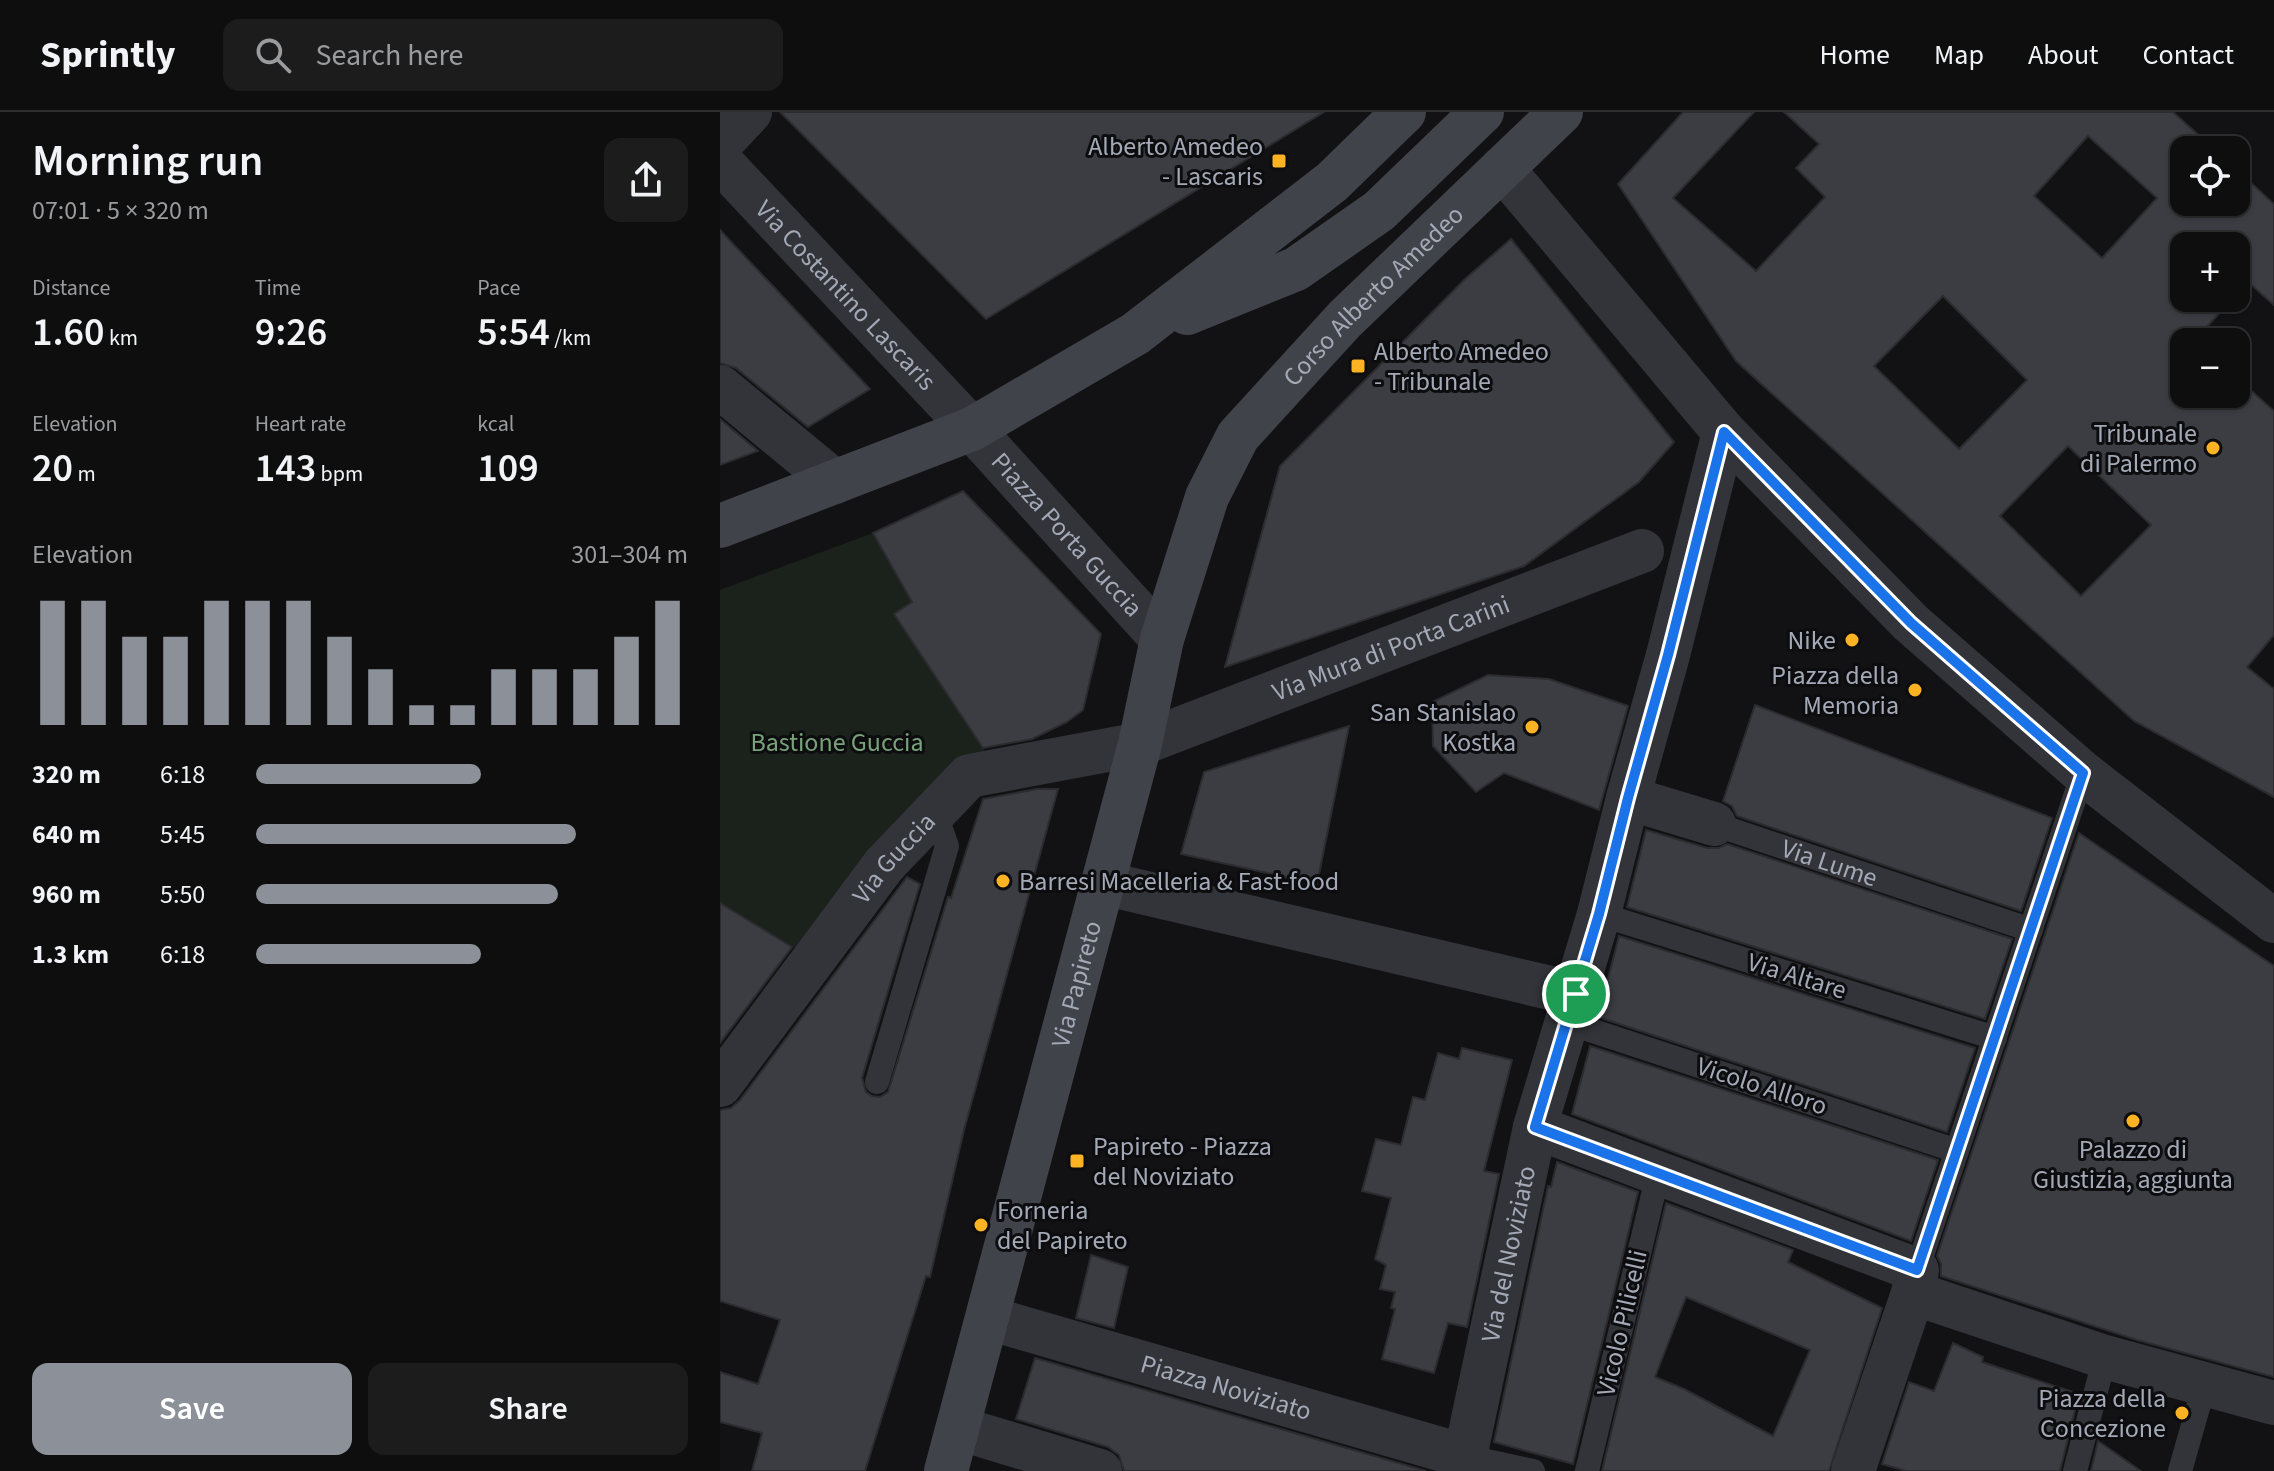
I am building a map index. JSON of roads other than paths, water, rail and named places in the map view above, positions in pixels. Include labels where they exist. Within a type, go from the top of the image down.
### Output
[{"type":"street","points":[[720,144],[750,112]]},
{"type":"street","name":"Corso Alberto Amedeo","points":[[720,526],[972,429],[1135,334],[1332,182],[1404,112]]},
{"type":"street","name":"Corso Alberto Amedeo","points":[[1135,334],[1296,269],[1379,211],[1482,112]]},
{"type":"street","name":"Corso Alberto Amedeo","points":[[1207,497],[1238,436],[1276,393],[1345,319],[1561,112]]},
{"type":"street","name":"Via Costantino Lascaris","points":[[720,161],[972,429]]},
{"type":"street","points":[[1502,168],[1724,432],[1911,623],[2083,773],[2274,921]]},
{"type":"street","points":[[720,387],[835,482]]},
{"type":"street","name":"Piazza Porta Guccia","points":[[972,429],[1162,639]]},
{"type":"street","name":"Via del Noviziato","points":[[1463,1463],[1535,1127],[1599,914],[1724,432]]},
{"type":"street","name":"Via Papireto","points":[[946,1471],[1140,744],[1162,639],[1207,497]]},
{"type":"street","name":"Via Mura di Porta Carini","points":[[1140,744],[1642,551]]},
{"type":"street","name":"Via Guccia","points":[[720,1085],[884,865],[969,776],[1140,744]]},
{"type":"street","name":"Via Lume","points":[[1628,798],[1714,824]]},
{"type":"street","points":[[1103,883],[1571,1008]]},
{"type":"street","points":[[1535,1127],[1658,1174],[1915,1282],[2105,1357],[2274,1403]]},
{"type":"street","points":[[1853,1471],[1915,1282]]},
{"type":"street","name":"Piazza Noviziato","points":[[988,1318],[1463,1463]]},
{"type":"street","points":[[958,1428],[1100,1471]]},
{"type":"lane","points":[[1915,1282],[2083,773]]},
{"type":"lane","points":[[877,1082],[947,846],[935,812]]},
{"type":"lane","name":"Via Lume","points":[[1714,824],[2031,930]]},
{"type":"lane","name":"Via Altare","points":[[1599,914],[1995,1038]]},
{"type":"lane","name":"Vicolo Alloro","points":[[1571,1008],[1957,1151]]},
{"type":"lane","name":"Vicolo Pilicelli","points":[[1587,1471],[1658,1174]]},
{"type":"lane","points":[[2075,1471],[2105,1357]]},
{"type":"lane","points":[[2180,1471],[2205,1383]]},
{"type":"lane","points":[[1463,1463],[1533,1471]]},
{"type":"place","name":"Alberto Amedeo - Lascaris","points":[[1279,161]]},
{"type":"place","name":"Alberto Amedeo - Tribunale","points":[[1358,366]]},
{"type":"place","name":"Tribunale di Palermo","points":[[2213,448]]},
{"type":"place","name":"Nike","points":[[1852,640]]},
{"type":"place","name":"Piazza della Memoria","points":[[1915,690]]},
{"type":"place","name":"San Stanislao Kostka","points":[[1532,727]]},
{"type":"place","name":"Barresi Macelleria & Fast-food","points":[[1003,881]]},
{"type":"place","name":"Palazzo di Giustizia, aggiunta","points":[[2133,1121]]},
{"type":"place","name":"Papireto - Piazza del Noviziato","points":[[1077,1161]]},
{"type":"place","name":"Forneria del Papireto","points":[[981,1225]]},
{"type":"place","name":"Piazza della Concezione","points":[[2182,1413]]},
{"type":"park label","name":"Bastione Guccia","points":[[837,742]]}]
